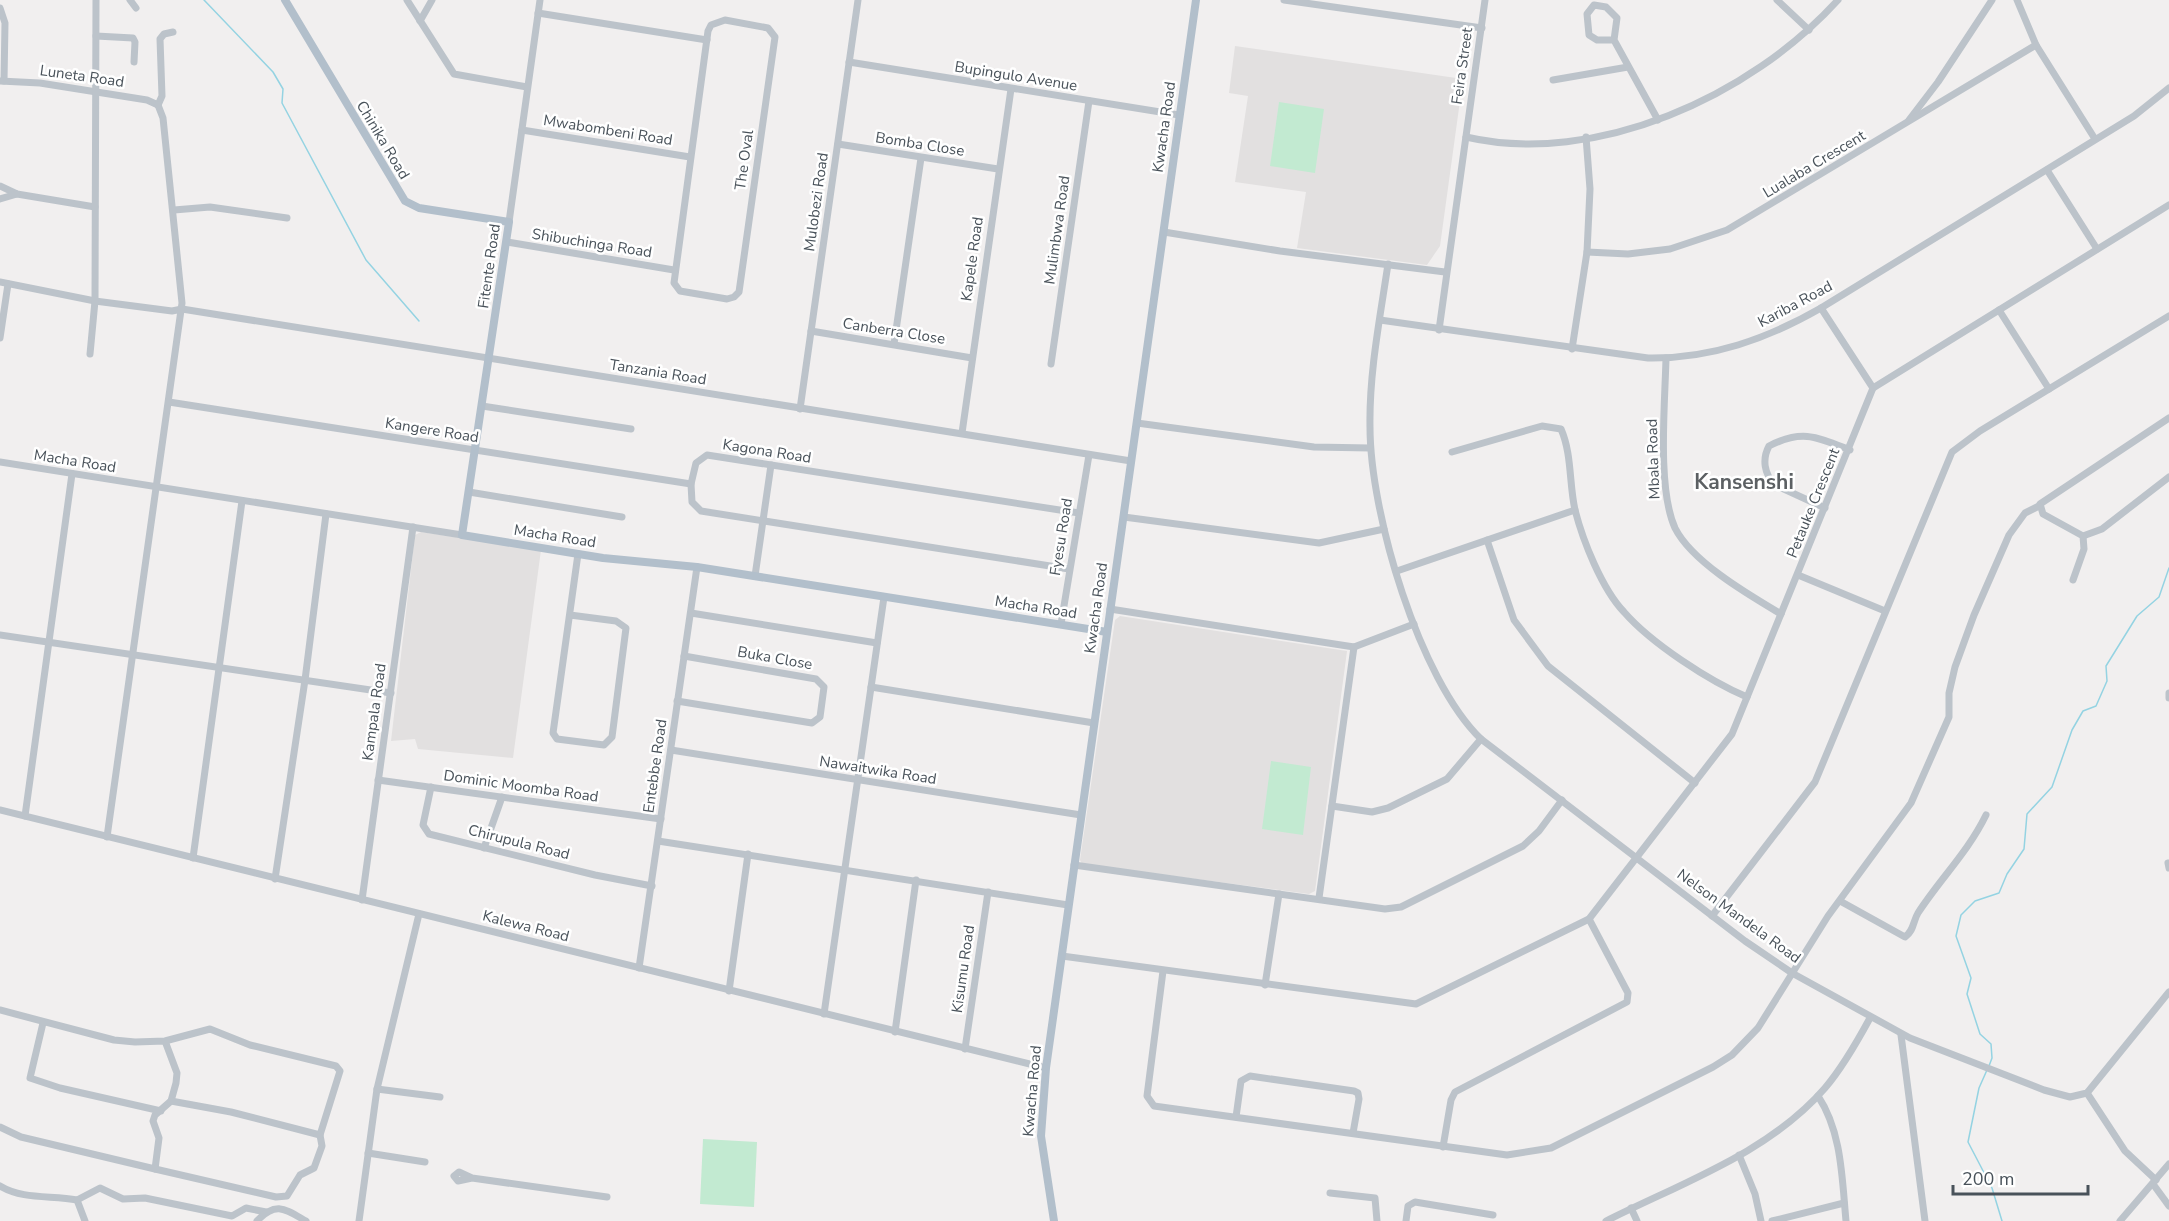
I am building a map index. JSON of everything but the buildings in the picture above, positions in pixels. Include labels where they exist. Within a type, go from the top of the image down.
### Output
[{"type":"main road","name":"Chinika Road","points":[[285,0],[405,201],[419,208],[509,222]]},
{"type":"main road","name":"Kwacha Road","points":[[1054,1221],[1041,1136],[1046,1068],[1196,0]]},
{"type":"main road","name":"Fitente Road","points":[[462,535],[509,222]]},
{"type":"main road","name":"Macha Road","points":[[462,535],[578,554],[697,567],[1107,632]]},
{"type":"street","points":[[90,354],[94,301],[96,0]]},
{"type":"street","points":[[130,0],[136,8]]},
{"type":"street","points":[[407,0],[454,74],[527,87]]},
{"type":"street","points":[[420,21],[432,0]]},
{"type":"street","name":"Fitente Road","points":[[509,222],[540,0]]},
{"type":"street","name":"Mulobezi Road","points":[[800,409],[858,0]]},
{"type":"street","points":[[1284,0],[1482,28]]},
{"type":"street","name":"Feira Street","points":[[1439,330],[1445,272],[1485,0]]},
{"type":"street","points":[[1777,0],[1809,30]]},
{"type":"street","points":[[1466,137],[1483,141],[1517,142],[1586,137],[1658,120],[1734,86],[1786,50],[1839,0]]},
{"type":"street","points":[[1905,124],[1925,100],[1992,0]]},
{"type":"street","points":[[2018,0],[2036,45],[2095,139]]},
{"type":"street","points":[[1614,40],[1597,40],[1589,35],[1587,14],[1594,6],[1606,7],[1617,18],[1614,40],[1658,120]]},
{"type":"street","points":[[0,9],[4,23],[2,81]]},
{"type":"street","points":[[538,13],[707,40],[674,270]]},
{"type":"street","name":"The Oval","points":[[674,270],[674,283],[680,291],[727,299],[739,292],[776,37],[768,28],[725,20],[711,26],[707,40]]},
{"type":"street","points":[[107,837],[182,309],[174,210],[163,118],[158,105],[162,96],[160,39],[164,34],[173,32]]},
{"type":"street","points":[[96,36],[133,38],[135,42],[134,62]]},
{"type":"street","name":"Lualaba Crescent","points":[[1587,252],[1648,252],[1670,249],[1710,237],[1746,221],[2036,45]]},
{"type":"street","name":"Bupingulo Avenue","points":[[849,62],[1179,115]]},
{"type":"street","points":[[1553,80],[1628,68]]},
{"type":"street","name":"Luneta Road","points":[[2,81],[40,83],[147,100],[158,105]]},
{"type":"street","name":"Kariba Road","points":[[1380,320],[1572,349],[1666,358],[1741,345],[1781,330],[1821,308],[2134,116],[2169,88]]},
{"type":"street","name":"Kapele Road","points":[[962,433],[1011,89]]},
{"type":"street","points":[[1925,100],[1932,109]]},
{"type":"street","name":"Mulimbwa Road","points":[[1051,364],[1089,101]]},
{"type":"street","name":"Mwabombeni Road","points":[[522,130],[690,157]]},
{"type":"street","points":[[1572,349],[1587,252],[1590,189],[1586,137]]},
{"type":"street","name":"Bomba Close","points":[[838,144],[998,169]]},
{"type":"street","points":[[894,344],[921,158]]},
{"type":"street","points":[[2047,170],[2097,249]]},
{"type":"street","points":[[0,186],[17,194],[95,207]]},
{"type":"street","points":[[0,199],[17,194]]},
{"type":"street","points":[[1821,308],[1873,388],[2169,205]]},
{"type":"street","points":[[174,210],[210,207],[287,218]]},
{"type":"street","points":[[1164,232],[1445,272]]},
{"type":"street","name":"Shibuchinga Road","points":[[507,242],[674,270]]},
{"type":"street","name":"Nelson Mandela Road","points":[[1388,264],[1370,410],[1371,448],[1384,529],[1414,624],[1447,697],[1468,726],[1481,739],[1712,916],[1792,973],[1901,1035],[2011,1078],[2070,1096],[2087,1093]]},
{"type":"street","name":"Tanzania Road","points":[[0,282],[94,301],[172,311],[182,309],[1131,461]]},
{"type":"street","points":[[0,338],[8,284]]},
{"type":"street","points":[[1999,310],[2049,389]]},
{"type":"street","points":[[1712,916],[1815,782],[1952,452],[2049,389],[2169,316]]},
{"type":"street","name":"Canberra Close","points":[[811,331],[972,358]]},
{"type":"street","name":"Mbala Road","points":[[1666,358],[1667,502],[1676,528],[1690,548],[1750,595],[1781,614]]},
{"type":"street","name":"Petauke Crescent","points":[[1589,919],[1732,734],[1850,450],[1873,388]]},
{"type":"street","name":"Kangere Road","points":[[169,402],[691,484]]},
{"type":"street","points":[[482,406],[631,429]]},
{"type":"street","points":[[1163,971],[1147,1096],[1149,1102],[1154,1106],[1443,1147],[1522,1155],[1551,1148],[1732,1055],[1758,1028],[1840,901],[1911,802],[1949,717],[1949,693],[1955,667],[1974,615],[2009,535],[2025,513],[2039,506],[2169,418]]},
{"type":"street","points":[[1137,423],[1314,447],[1371,448]]},
{"type":"street","points":[[1452,452],[1542,426],[1561,429],[1575,510],[1605,585],[1624,613],[1696,670],[1748,697]]},
{"type":"street","points":[[1825,508],[1780,490],[1764,463],[1765,454],[1769,446],[1800,435],[1808,435],[1850,450]]},
{"type":"street","name":"Kagona Road","points":[[691,484],[696,462],[707,455],[1079,513]]},
{"type":"street","name":"Fyesu Road","points":[[1062,624],[1089,455]]},
{"type":"street","name":"Macha Road","points":[[0,462],[462,535]]},
{"type":"street","points":[[755,576],[771,465]]},
{"type":"street","points":[[25,816],[72,474]]},
{"type":"street","points":[[2039,506],[2043,514],[2083,536],[2102,529],[2169,477]]},
{"type":"street","points":[[691,484],[692,502],[701,511],[1070,569]]},
{"type":"street","points":[[469,492],[622,517]]},
{"type":"street","points":[[193,858],[221,669],[242,501]]},
{"type":"street","points":[[1397,571],[1575,510]]},
{"type":"street","points":[[275,879],[305,680],[326,514]]},
{"type":"street","points":[[1124,517],[1319,543],[1384,529]]},
{"type":"street","name":"Kampala Road","points":[[362,900],[413,527]]},
{"type":"street","points":[[2073,580],[2084,549],[2083,536]]},
{"type":"street","points":[[1487,540],[1514,620],[1548,666],[1695,783]]},
{"type":"street","points":[[570,615],[616,621],[626,628],[612,737],[608,744],[600,746],[558,739],[553,733],[578,554]]},
{"type":"street","name":"Entebbe Road","points":[[639,968],[697,567]]},
{"type":"street","points":[[1798,575],[1885,611]]},
{"type":"street","points":[[824,1014],[884,597]]},
{"type":"street","points":[[1110,609],[1354,647],[1414,624]]},
{"type":"street","points":[[691,613],[877,643]]},
{"type":"street","points":[[0,635],[391,693]]},
{"type":"street","points":[[1319,898],[1354,647]]},
{"type":"street","name":"Buka Close","points":[[677,701],[812,723],[820,717],[824,693],[824,687],[816,679],[684,656]]},
{"type":"street","points":[[872,687],[1094,723]]},
{"type":"street","points":[[2169,693],[2169,698]]},
{"type":"street","points":[[1332,806],[1372,812],[1388,808],[1447,779],[1481,739]]},
{"type":"street","name":"Nawaitwika Road","points":[[671,750],[1081,815]]},
{"type":"street","name":"Dominic Moomba Road","points":[[378,780],[661,819]]},
{"type":"street","name":"Chirupula Road","points":[[431,787],[424,831],[484,848],[652,886]]},
{"type":"street","points":[[484,848],[502,797]]},
{"type":"street","points":[[1074,866],[1319,898],[1385,909],[1401,907],[1523,846],[1539,831],[1562,800]]},
{"type":"street","name":"Kalewa Road","points":[[0,810],[1046,1068]]},
{"type":"street","points":[[1840,901],[1905,937],[1910,934],[1916,916],[1924,904],[1972,842],[1986,814]]},
{"type":"street","points":[[658,841],[1068,905]]},
{"type":"street","points":[[729,991],[748,854]]},
{"type":"street","points":[[895,1032],[916,880]]},
{"type":"street","name":"Kisumu Road","points":[[965,1049],[988,892]]},
{"type":"street","points":[[1265,986],[1279,894]]},
{"type":"street","points":[[359,1221],[377,1089],[419,914]]},
{"type":"street","points":[[1062,956],[1265,986],[1416,1004],[1589,919],[1628,993],[1627,1002],[1455,1092],[1451,1100],[1443,1147]]},
{"type":"street","points":[[2169,992],[2087,1093],[2125,1151],[2154,1182],[2169,1206]]},
{"type":"street","points":[[0,1010],[114,1041],[165,1041],[210,1029],[250,1045],[336,1066],[340,1071],[320,1135],[322,1146],[313,1171],[300,1175],[285,1197],[21,1137],[0,1127]]},
{"type":"street","points":[[1606,1221],[1739,1155],[1782,1127],[1818,1096],[1841,1067],[1870,1018]]},
{"type":"street","points":[[43,1023],[30,1078],[60,1088],[161,1111]]},
{"type":"street","points":[[1901,1035],[1925,1221]]},
{"type":"street","points":[[155,1169],[159,1138],[153,1121],[171,1101],[177,1073],[165,1041]]},
{"type":"street","points":[[1236,1117],[1241,1081],[1250,1076],[1354,1091],[1359,1099],[1353,1133]]},
{"type":"street","points":[[377,1089],[440,1097]]},
{"type":"street","points":[[1818,1096],[1830,1117],[1834,1130],[1846,1221]]},
{"type":"street","points":[[171,1101],[231,1112],[320,1135]]},
{"type":"street","points":[[368,1153],[425,1162]]},
{"type":"street","points":[[1739,1155],[1755,1194],[1761,1221]]},
{"type":"street","points":[[2120,1221],[2169,1164]]},
{"type":"street","points":[[472,1178],[607,1197]]},
{"type":"street","points":[[0,1186],[32,1196],[77,1200],[102,1188],[123,1199],[145,1198],[231,1216],[246,1208],[266,1212],[280,1208],[306,1221]]},
{"type":"street","points":[[1330,1192],[1375,1198],[1377,1221]]},
{"type":"street","points":[[77,1200],[86,1221]]},
{"type":"street","points":[[1406,1221],[1408,1206],[1415,1202],[1475,1217],[1493,1215]]},
{"type":"street","points":[[1772,1221],[1844,1203]]},
{"type":"street","points":[[1631,1208],[1637,1221]]},
{"type":"street","points":[[257,1221],[266,1212]]},
{"type":"shaded area","points":[[1235,46],[1463,79],[1440,246],[1427,265],[1297,248],[1306,192],[1235,182],[1248,96],[1229,93]]},
{"type":"shaded area","points":[[421,532],[541,550],[513,758],[418,749],[415,739],[391,741],[415,535]]},
{"type":"shaded area","points":[[1120,616],[1347,651],[1315,891],[1309,894],[1082,864],[1080,860],[1115,620]]},
{"type":"green space","points":[[1279,102],[1324,109],[1315,173],[1270,166]]},
{"type":"green space","points":[[1271,761],[1311,767],[1303,835],[1262,829]]},
{"type":"green space","points":[[703,1139],[757,1142],[754,1207],[700,1204]]},
{"type":"waterway","points":[[204,0],[273,72],[283,89],[282,103],[366,260],[419,321]]},
{"type":"waterway","points":[[1989,1066],[1992,1058],[1991,1044],[1980,1034],[1967,994],[1971,978],[1956,936],[1961,915],[1975,901],[1999,893],[2007,874],[2024,849],[2027,814],[2052,787],[2072,730],[2083,711],[2096,706],[2107,681],[2106,666],[2137,616],[2159,597],[2169,568]]},
{"type":"waterway","points":[[1987,1070],[1979,1088],[1968,1142],[1992,1188],[2002,1221]]},
{"type":"district","name":"Kansenshi","points":[[1744,482]]}]
